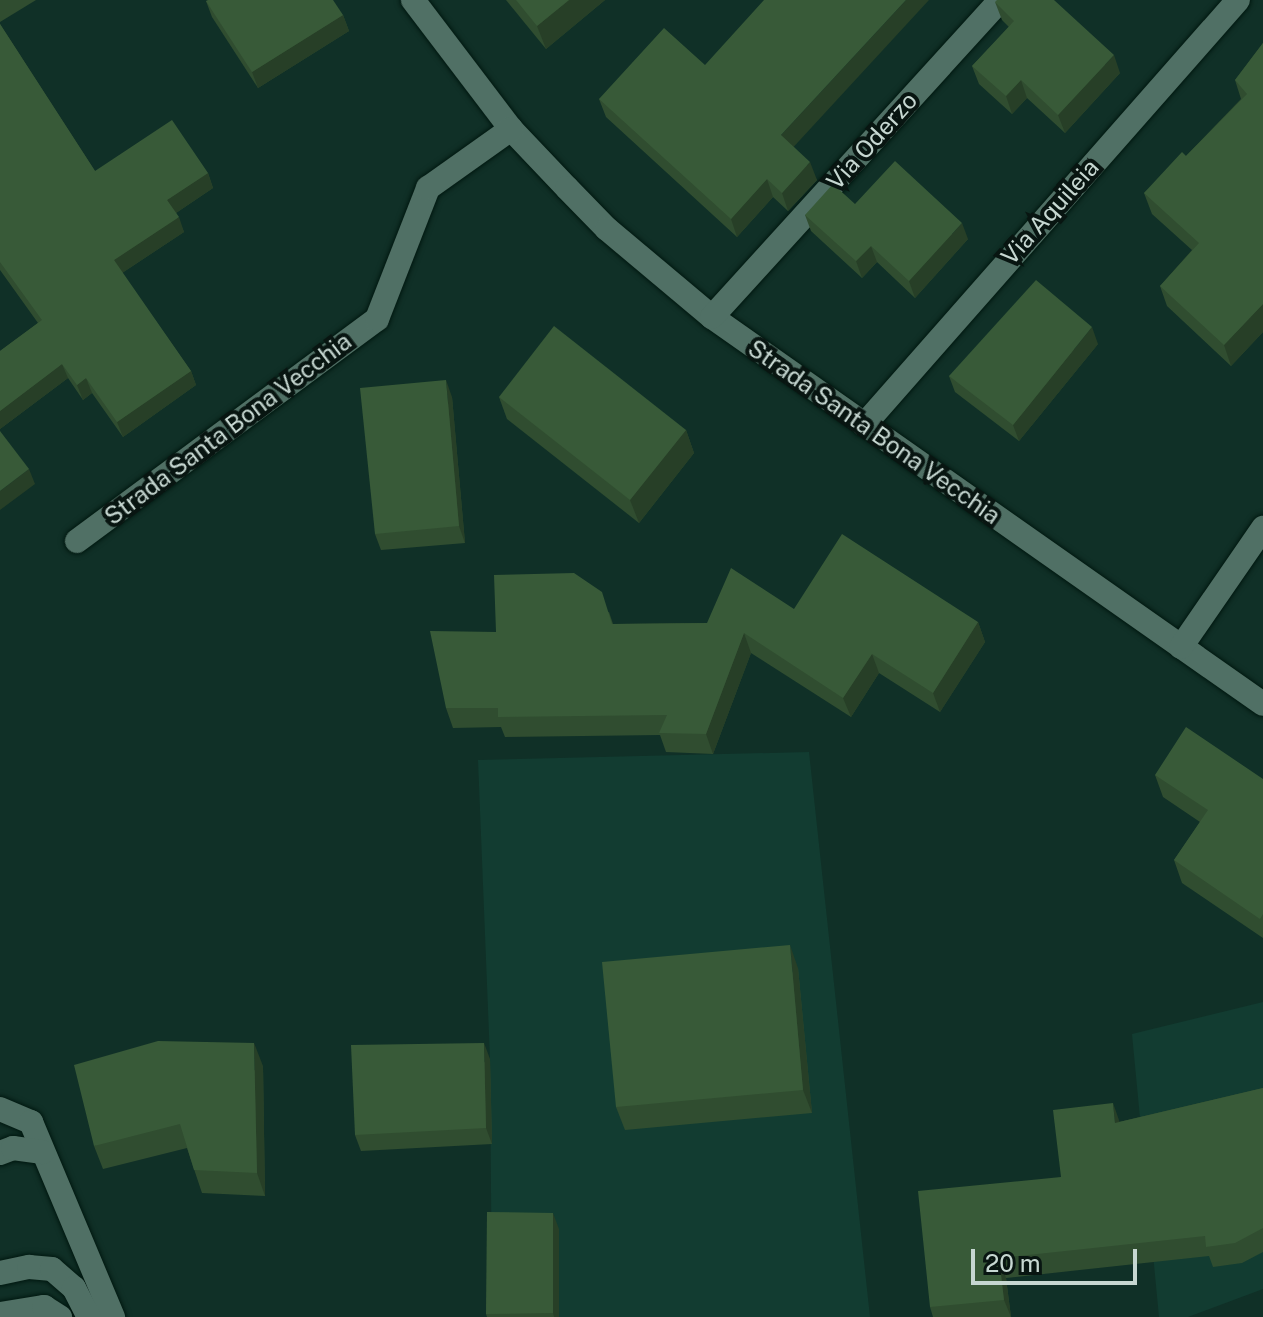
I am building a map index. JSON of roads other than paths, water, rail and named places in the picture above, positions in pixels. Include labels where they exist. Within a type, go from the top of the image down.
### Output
[{"type":"street","name":"Strada Santa Bona Vecchia","points":[[413,0],[511,129],[607,229],[712,317],[1263,704]]},
{"type":"street","name":"Via Oderzo","points":[[712,317],[1000,0]]},
{"type":"street","name":"Via Aquileia","points":[[864,425],[1238,0]]},
{"type":"street","name":"Strada Santa Bona Vecchia","points":[[77,541],[377,319],[428,188],[511,129]]},
{"type":"street","points":[[1181,647],[1263,528]]},
{"type":"street","points":[[0,1109],[31,1122],[113,1317]]},
{"type":"street","points":[[0,1153],[13,1148],[43,1152]]},
{"type":"street","points":[[0,1273],[29,1267],[52,1269],[74,1288],[89,1317]]},
{"type":"street","points":[[0,1314],[44,1307],[60,1317]]}]
